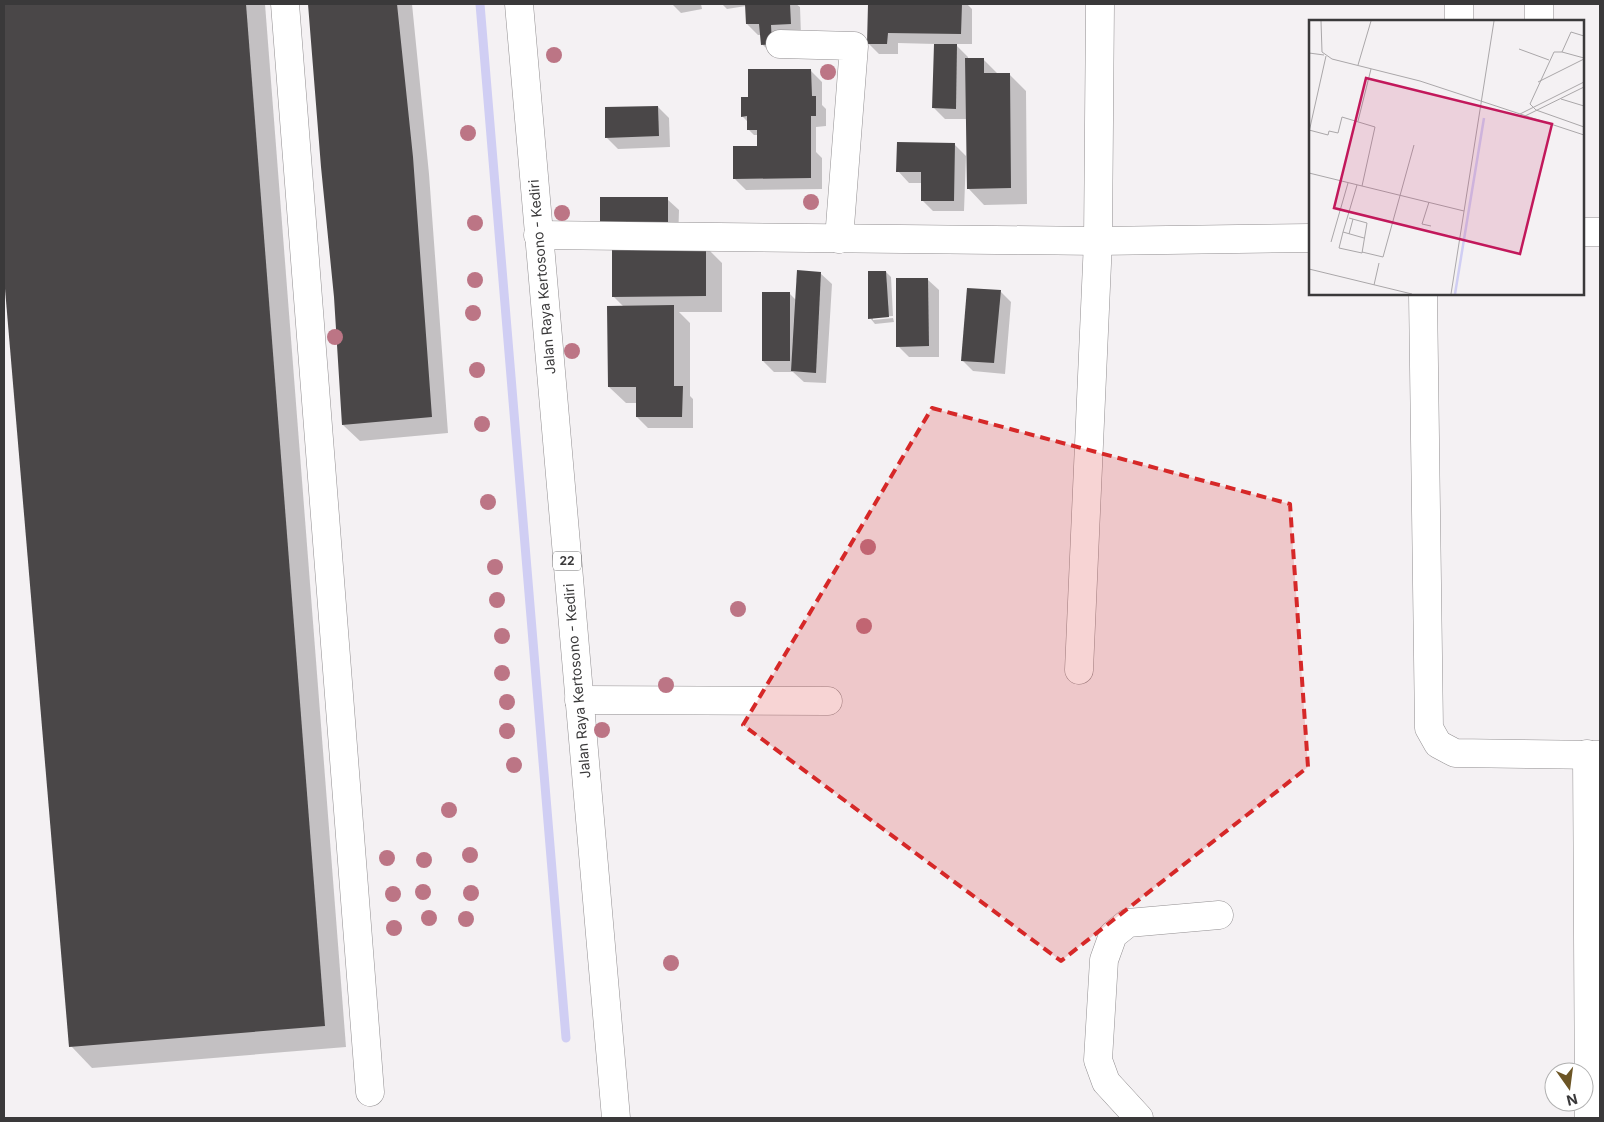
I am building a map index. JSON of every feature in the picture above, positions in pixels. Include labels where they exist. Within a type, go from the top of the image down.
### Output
[{"type":"main road","points":[[285,4],[370,1092]]},
{"type":"main road","name":"Jalan Raya Kertosono - Kediri","points":[[519,4],[578,700],[616,1118]]},
{"type":"main road","points":[[1079,670],[1098,241],[1100,4]]},
{"type":"main road","points":[[1459,4],[1459,20]]},
{"type":"main road","points":[[1539,4],[1539,20]]},
{"type":"main road","points":[[780,44],[854,46],[840,239]]},
{"type":"main road","points":[[1584,232],[1600,232]]},
{"type":"main road","points":[[538,235],[1098,241],[1309,238]]},
{"type":"main road","points":[[1423,295],[1429,728],[1438,744],[1455,753],[1594,754],[1589,1118]]},
{"type":"main road","points":[[578,700],[828,701]]},
{"type":"main road","points":[[1139,1118],[1106,1082],[1098,1060],[1104,960],[1113,935],[1128,923],[1219,915]]},
{"type":"highlighted area","points":[[932,408],[1290,504],[1308,767],[1061,961],[743,725]]},
{"type":"building","points":[[4,4],[246,4],[325,1026],[69,1047],[4,277]]},
{"type":"building","points":[[308,4],[397,4],[413,157],[432,417],[342,425],[334,297]]},
{"type":"building","points":[[745,4],[790,4],[791,24],[771,25],[772,44],[761,45],[759,24],[746,24]]},
{"type":"building","points":[[868,4],[962,4],[961,34],[888,33],[887,44],[867,44]]},
{"type":"building","points":[[934,44],[957,44],[956,109],[932,108]]},
{"type":"building","points":[[965,58],[984,58],[984,73],[1010,73],[1011,188],[967,189]]},
{"type":"building","points":[[748,69],[811,69],[812,96],[816,96],[816,116],[811,116],[811,178],[733,179],[733,146],[757,146],[757,130],[747,130],[747,116],[741,117],[741,97],[748,97]]},
{"type":"building","points":[[658,106],[659,136],[605,138],[605,107]]},
{"type":"building","points":[[897,142],[955,143],[954,201],[921,201],[921,172],[896,172]]},
{"type":"building","points":[[600,197],[668,197],[668,231],[600,231]]},
{"type":"building","points":[[706,245],[706,296],[612,297],[612,246]]},
{"type":"building","points":[[797,270],[821,272],[816,373],[791,371]]},
{"type":"building","points":[[868,271],[886,271],[889,317],[868,319]]},
{"type":"building","points":[[896,278],[928,278],[929,346],[896,347]]},
{"type":"building","points":[[967,288],[1001,290],[994,363],[961,361]]},
{"type":"building","points":[[762,292],[790,292],[790,361],[762,361]]},
{"type":"building","points":[[674,305],[674,386],[683,386],[682,417],[636,417],[636,387],[608,387],[607,306]]},
{"type":"waterway","points":[[480,4],[566,1038]]}]
